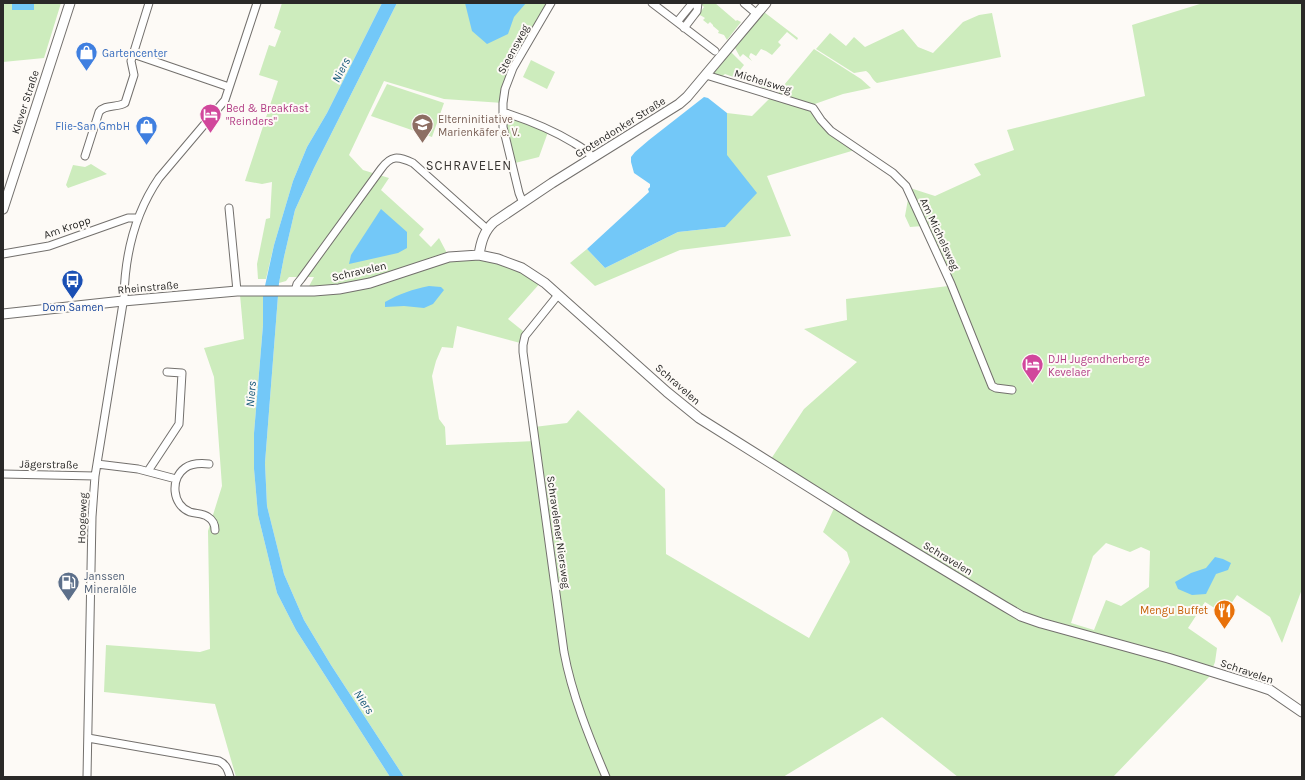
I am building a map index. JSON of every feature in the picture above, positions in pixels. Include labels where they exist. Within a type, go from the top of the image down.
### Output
[{"type":"main road","name":"Klever Straße","points":[[3,209],[70,3]]},
{"type":"main road","name":"Grotendonker Straße","points":[[487,229],[494,222],[523,203],[684,100],[766,3]]},
{"type":"main road","points":[[479,255],[487,229]]},
{"type":"main road","name":"Schravelen","points":[[295,291],[314,291],[370,283],[450,257],[479,255],[498,259],[522,268],[558,294],[667,392],[699,418],[863,521],[1021,616],[1041,623],[1168,658],[1258,686],[1276,694],[1302,712]]},
{"type":"main road","name":"Rheinstraße","points":[[3,314],[123,301],[237,292],[295,291]]},
{"type":"street","points":[[85,156],[98,112],[101,108],[125,103],[134,75],[131,61],[149,3]]},
{"type":"street","name":"Hoogeweg","points":[[87,777],[92,524],[95,476],[123,301],[124,279],[129,250],[138,218],[150,190],[158,178],[225,100],[257,3]]},
{"type":"street","name":"Steensweg","points":[[523,203],[519,193],[503,128],[503,103],[505,89],[512,68],[551,3]]},
{"type":"street","points":[[652,3],[715,51]]},
{"type":"street","points":[[677,22],[691,5],[697,3],[697,11],[684,28]]},
{"type":"street","points":[[744,3],[757,14]]},
{"type":"street","points":[[133,54],[229,87]]},
{"type":"street","name":"Michelsweg","points":[[706,75],[813,108]]},
{"type":"street","name":"Am Michelsweg","points":[[813,108],[831,131],[893,173],[906,186],[951,284],[992,386],[1012,390]]},
{"type":"street","points":[[503,112],[524,119],[561,135],[584,149],[593,158]]},
{"type":"street","points":[[295,291],[297,284],[384,164],[393,158],[398,157],[412,163],[487,229]]},
{"type":"street","points":[[229,208],[237,292]]},
{"type":"street","name":"Am Kropp","points":[[3,254],[49,246],[128,218],[138,218]]},
{"type":"street","name":"Schravelener Niersweg","points":[[558,294],[525,336],[523,352],[560,629],[567,668],[571,684],[606,777]]},
{"type":"street","points":[[148,471],[179,424],[182,373],[167,372]]},
{"type":"street","points":[[209,464],[200,463],[191,465],[182,471],[176,479],[175,490],[179,503],[190,512],[210,518],[213,522],[215,530]]},
{"type":"street","points":[[97,464],[148,471],[176,479]]},
{"type":"street","name":"Jägerstraße","points":[[3,474],[95,476]]},
{"type":"street","points":[[88,738],[219,761],[226,767],[230,777]]},
{"type":"green space","points":[[3,3],[61,3],[44,58],[3,62]]},
{"type":"green space","points":[[282,3],[382,3],[327,113],[307,147],[293,181],[274,245],[266,279],[258,279],[257,264],[266,219],[270,218],[272,182],[262,184],[245,181],[278,81],[259,75],[269,45],[275,47],[281,31],[274,28]]},
{"type":"green space","points":[[397,3],[551,3],[513,68],[503,103],[444,99],[384,81],[349,155],[363,170],[389,178],[381,190],[424,229],[419,235],[431,247],[439,238],[449,257],[448,262],[469,260],[485,261],[510,268],[542,281],[508,319],[528,335],[524,344],[457,326],[453,348],[442,347],[432,376],[439,419],[445,427],[446,445],[535,441],[534,427],[567,423],[578,410],[665,489],[666,554],[809,638],[850,562],[847,552],[823,532],[836,504],[769,462],[804,409],[857,362],[804,329],[847,320],[846,299],[956,285],[923,226],[910,227],[905,216],[910,188],[935,196],[981,175],[974,164],[1014,150],[1007,130],[1145,96],[1132,25],[1203,3],[1302,3],[1302,589],[1282,643],[1270,617],[1237,595],[1224,614],[1205,602],[1188,628],[1217,648],[1215,662],[1209,677],[1113,777],[958,777],[882,717],[783,777],[404,777],[331,665],[304,620],[284,574],[267,506],[265,463],[278,296],[328,293],[308,288],[314,277],[289,277],[286,281],[279,283],[295,210],[314,168]],"holes":[[[1106,543],[1130,552],[1141,547],[1150,551],[1149,587],[1121,606],[1106,600],[1094,630],[1071,623],[1093,556]]]},
{"type":"green space","points":[[703,3],[715,3],[736,21],[741,22],[727,40],[724,35],[718,33],[719,31],[710,22],[708,24],[703,20],[705,18],[700,15],[697,17],[704,7],[702,5]]},
{"type":"green space","points":[[764,12],[798,38],[797,40],[787,32],[778,42],[781,45],[772,55],[761,49],[756,56],[751,53],[750,54],[749,57],[752,61],[743,54],[740,57],[735,48]]},
{"type":"green space","points":[[992,13],[1001,57],[877,83],[866,71],[854,73],[816,49],[830,33],[846,46],[854,37],[865,47],[903,29],[918,47],[933,53],[963,22],[979,15]]},
{"type":"green space","points":[[814,49],[861,79],[871,88],[843,94],[812,105],[817,121],[855,150],[767,176],[791,236],[680,250],[595,286],[570,263],[587,249],[605,268],[678,232],[725,227],[727,113],[752,116],[772,96],[779,94],[779,91]]},
{"type":"green space","points":[[731,52],[744,65],[737,74],[744,81],[725,74],[721,77],[715,75],[714,73]]},
{"type":"green space","points":[[531,60],[555,72],[547,89],[523,77]]},
{"type":"green space","points":[[766,79],[776,87],[773,90],[761,87]]},
{"type":"green space","points":[[387,84],[444,103],[432,137],[371,116]]},
{"type":"green space","points":[[509,118],[521,121],[548,132],[539,157],[515,163],[506,127],[506,122]]},
{"type":"green space","points":[[91,164],[107,174],[68,188],[66,185],[73,165],[85,167]]},
{"type":"green space","points":[[240,295],[263,295],[263,325],[254,433],[254,469],[258,515],[277,593],[296,630],[390,777],[236,777],[215,704],[104,692],[106,645],[200,652],[210,649],[208,531],[222,486],[214,377],[204,348],[244,339]]},
{"type":"water","points":[[12,3],[34,3],[34,10],[12,10]]},
{"type":"water","points":[[382,3],[397,3],[314,168],[295,210],[279,283],[265,463],[267,506],[284,574],[304,620],[331,665],[404,777],[390,777],[296,630],[277,593],[258,515],[254,469],[254,433],[263,325],[263,295],[274,245],[293,181],[307,147],[327,113]]},
{"type":"water","points":[[465,3],[526,3],[514,17],[508,34],[487,44],[472,31]]},
{"type":"water","points":[[704,97],[708,98],[727,113],[727,155],[757,193],[725,227],[678,232],[605,268],[587,249],[649,192],[648,189],[650,184],[634,173],[631,157],[649,140]]},
{"type":"water","points":[[381,209],[407,232],[407,248],[398,253],[349,264],[351,255]]},
{"type":"water","points":[[429,286],[441,287],[444,290],[433,304],[424,308],[404,306],[385,307],[385,302],[412,290]]},
{"type":"water","points":[[1215,557],[1231,563],[1228,570],[1216,574],[1206,594],[1192,595],[1178,589],[1175,582],[1191,573],[1206,568]]},
{"type":"place","name":"Gartencenter","points":[[86,72]]},
{"type":"place","name":"Bed & Breakfast \"Reinders\"","points":[[210,134]]},
{"type":"place","name":"Elterninitiative Marienkäfer e. V.","points":[[422,144]]},
{"type":"place","name":"Flie-San GmbH","points":[[146,146]]},
{"type":"place","name":"Dom Samen","points":[[73,300]]},
{"type":"place","name":"DJH Jugendherberge Kevelaer","points":[[1032,384]]},
{"type":"place","name":"Janssen Mineralöle","points":[[69,602]]},
{"type":"place","name":"Mengu Buffet","points":[[1224,630]]},
{"type":"district","name":"SCHRAVELEN","points":[[469,165]]},
{"type":"water label","name":"Niers","points":[[341,70]]},
{"type":"water label","name":"Niers","points":[[251,394]]},
{"type":"water label","name":"Niers","points":[[364,702]]}]
